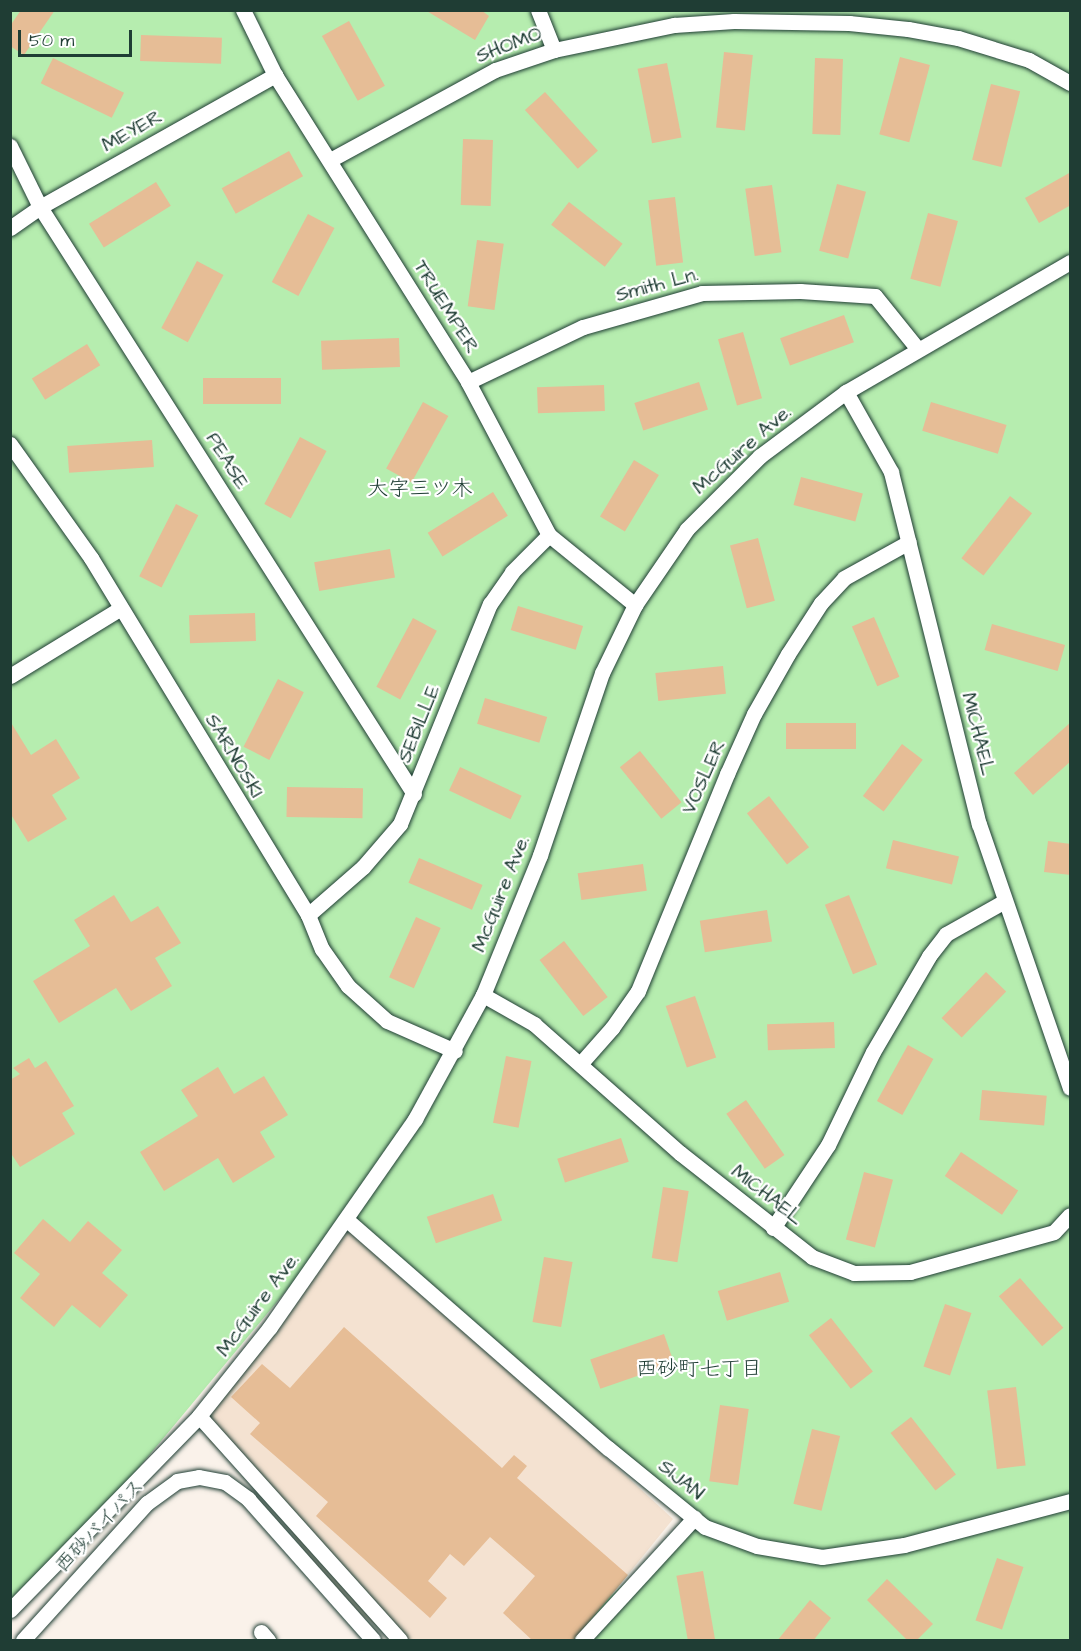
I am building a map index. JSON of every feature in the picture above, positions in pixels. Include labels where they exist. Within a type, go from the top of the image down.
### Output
[{"type":"street","name":"TRUEMPER","points":[[243,10],[275,75],[468,382],[549,534],[635,605]]},
{"type":"street","points":[[538,10],[554,50]]},
{"type":"street","name":"SHOMO","points":[[330,160],[495,70],[554,50],[674,25],[734,21],[849,23],[958,38],[1029,60],[1071,83]]},
{"type":"street","name":"MEYER","points":[[10,228],[40,207],[275,75]]},
{"type":"street","name":"PEASE","points":[[10,146],[40,207],[414,794]]},
{"type":"street","name":"McGuire Ave.","points":[[10,1610],[199,1416],[270,1327],[415,1119],[455,1051],[483,995],[540,855],[602,673],[635,605],[687,529],[760,456],[846,392],[917,348],[1071,262]]},
{"type":"street","name":"Smith Ln.","points":[[468,382],[583,327],[702,293],[800,291],[875,296],[917,348]]},
{"type":"street","name":"MICHAEL","points":[[846,392],[891,472],[979,824],[1003,902],[1071,1088]]},
{"type":"street","name":"SARNOSKI","points":[[10,444],[121,608],[308,915],[322,950],[348,986],[387,1021],[455,1051]]},
{"type":"street","name":"SEBILLE","points":[[308,915],[363,867],[400,824],[490,604],[512,572],[549,534]]},
{"type":"street","name":"VOSLER","points":[[581,1063],[638,991],[723,783],[754,714],[788,654],[821,603],[844,578],[909,542]]},
{"type":"street","points":[[10,676],[121,608]]},
{"type":"street","points":[[773,1228],[828,1145],[873,1052],[929,956],[946,934],[1003,902]]},
{"type":"street","name":"MICHAEL","points":[[483,995],[534,1024],[581,1063],[680,1153],[773,1228],[812,1257],[854,1273],[910,1272],[1054,1232],[1071,1215]]},
{"type":"street","name":"SIJAN","points":[[346,1219],[705,1527],[757,1546],[822,1557],[904,1545],[1071,1501]]},
{"type":"street","points":[[199,1416],[400,1641]]},
{"type":"street","name":"西砂バイパス","points":[[23,1641],[147,1503],[177,1481],[200,1477],[225,1482],[248,1499],[373,1641]]},
{"type":"street","points":[[582,1641],[694,1518]]},
{"type":"shaded area","points":[[346,1219],[673,1519],[575,1640],[398,1640],[334,1596],[259,1483],[209,1442],[205,1422]]},
{"type":"green space","points":[[10,11],[1070,11],[1070,1640],[564,1640],[691,1521],[346,1219],[87,1530],[11,1609]]},
{"type":"building","points":[[21,10],[55,10],[24,55],[10,46],[10,26]]},
{"type":"building","points":[[425,10],[481,10],[489,16],[475,40]]},
{"type":"building","points":[[349,21],[385,86],[358,101],[322,36]]},
{"type":"building","points":[[141,35],[222,38],[221,64],[140,61]]},
{"type":"building","points":[[724,52],[753,55],[745,131],[716,128]]},
{"type":"building","points":[[900,57],[930,65],[909,142],[879,134]]},
{"type":"building","points":[[53,58],[124,93],[112,118],[41,83]]},
{"type":"building","points":[[815,58],[843,59],[840,135],[812,134]]},
{"type":"building","points":[[667,63],[682,138],[652,143],[638,69]]},
{"type":"building","points":[[991,84],[1020,91],[1001,167],[972,160]]},
{"type":"building","points":[[545,92],[598,151],[578,169],[525,110]]},
{"type":"building","points":[[463,139],[493,140],[491,206],[461,205]]},
{"type":"building","points":[[289,151],[303,176],[236,214],[222,188]]},
{"type":"building","points":[[1071,172],[1071,205],[1039,223],[1025,198]]},
{"type":"building","points":[[156,182],[171,206],[104,248],[89,224]]},
{"type":"building","points":[[837,184],[866,192],[848,258],[819,251]]},
{"type":"building","points":[[772,185],[781,252],[755,256],[745,189]]},
{"type":"building","points":[[675,197],[683,263],[656,266],[648,200]]},
{"type":"building","points":[[569,202],[623,244],[605,267],[551,225]]},
{"type":"building","points":[[928,213],[958,221],[940,287],[910,279]]},
{"type":"building","points":[[308,214],[334,228],[298,296],[272,282]]},
{"type":"building","points":[[477,240],[504,244],[494,310],[468,306]]},
{"type":"building","points":[[197,261],[223,275],[188,342],[161,328]]},
{"type":"building","points":[[844,315],[854,342],[790,366],[780,338]]},
{"type":"building","points":[[743,332],[762,398],[737,405],[718,339]]},
{"type":"building","points":[[399,338],[400,367],[322,370],[321,341]]},
{"type":"building","points":[[87,344],[100,365],[45,400],[32,378]]},
{"type":"building","points":[[203,378],[281,378],[281,404],[203,404]]},
{"type":"building","points":[[699,382],[708,410],[643,431],[634,403]]},
{"type":"building","points":[[604,385],[605,411],[538,413],[537,387]]},
{"type":"building","points":[[423,402],[448,416],[412,483],[386,468]]},
{"type":"building","points":[[931,402],[1007,425],[998,454],[922,431]]},
{"type":"building","points":[[300,437],[326,451],[291,518],[264,504]]},
{"type":"building","points":[[152,440],[154,467],[69,473],[67,446]]},
{"type":"building","points":[[634,460],[659,475],[625,532],[600,517]]},
{"type":"building","points":[[801,477],[863,494],[855,522],[793,505]]},
{"type":"building","points":[[493,492],[508,516],[443,557],[428,533]]},
{"type":"building","points":[[1010,496],[1032,513],[983,575],[961,558]]},
{"type":"building","points":[[176,504],[198,515],[162,588],[139,576]]},
{"type":"building","points":[[758,538],[775,601],[747,608],[730,546]]},
{"type":"building","points":[[390,549],[395,578],[319,591],[314,562]]},
{"type":"building","points":[[518,606],[583,626],[576,650],[511,630]]},
{"type":"building","points":[[255,613],[256,641],[190,643],[189,615]]},
{"type":"building","points":[[874,617],[899,677],[877,686],[852,626]]},
{"type":"building","points":[[413,618],[437,631],[400,700],[376,687]]},
{"type":"building","points":[[992,624],[1065,645],[1058,671],[985,650]]},
{"type":"building","points":[[723,666],[726,694],[658,701],[655,673]]},
{"type":"building","points":[[278,679],[304,692],[269,760],[243,747]]},
{"type":"building","points":[[485,698],[547,717],[539,743],[477,724]]},
{"type":"building","points":[[10,721],[31,755],[56,739],[80,778],[52,795],[67,819],[28,842],[10,813]]},
{"type":"building","points":[[1071,722],[1071,761],[1033,795],[1014,773]]},
{"type":"building","points":[[786,723],[856,723],[856,749],[786,749]]},
{"type":"building","points":[[902,744],[923,760],[884,812],[863,796]]},
{"type":"building","points":[[640,751],[682,802],[661,819],[620,767]]},
{"type":"building","points":[[460,767],[522,796],[511,819],[449,791]]},
{"type":"building","points":[[287,787],[363,788],[362,818],[286,817]]},
{"type":"building","points":[[769,796],[809,847],[787,864],[747,813]]},
{"type":"building","points":[[893,840],[959,856],[952,885],[886,868]]},
{"type":"building","points":[[1048,841],[1071,844],[1071,875],[1044,872]]},
{"type":"building","points":[[419,858],[483,885],[472,910],[408,883]]},
{"type":"building","points":[[643,864],[647,891],[581,900],[578,873]]},
{"type":"building","points":[[114,895],[131,922],[158,906],[181,943],[155,958],[172,986],[131,1011],[116,988],[59,1023],[33,981],[90,946],[74,920]]},
{"type":"building","points":[[849,895],[877,965],[853,974],[825,905]]},
{"type":"building","points":[[767,910],[772,942],[705,952],[700,921]]},
{"type":"building","points":[[416,917],[441,928],[414,988],[389,977]]},
{"type":"building","points":[[564,941],[608,997],[583,1016],[540,960]]},
{"type":"building","points":[[986,972],[1006,991],[962,1037],[942,1018]]},
{"type":"building","points":[[695,996],[716,1057],[687,1068],[666,1006]]},
{"type":"building","points":[[834,1022],[835,1048],[768,1050],[767,1024]]},
{"type":"building","points":[[908,1045],[933,1059],[902,1115],[877,1101]]},
{"type":"building","points":[[506,1056],[532,1061],[519,1128],[493,1123]]},
{"type":"building","points":[[29,1058],[35,1068],[46,1061],[74,1106],[62,1113],[75,1134],[20,1167],[10,1152],[10,1080],[20,1074],[13,1068]]},
{"type":"building","points":[[218,1067],[234,1094],[264,1076],[288,1115],[260,1132],[275,1157],[233,1183],[218,1158],[164,1191],[140,1152],[198,1116],[181,1090]]},
{"type":"building","points":[[982,1090],[1047,1096],[1044,1126],[979,1120]]},
{"type":"building","points":[[746,1100],[784,1155],[765,1169],[726,1114]]},
{"type":"building","points":[[621,1138],[629,1162],[565,1182],[557,1159]]},
{"type":"building","points":[[961,1152],[1018,1191],[1002,1215],[945,1176]]},
{"type":"building","points":[[864,1172],[893,1180],[875,1247],[846,1240]]},
{"type":"building","points":[[663,1187],[689,1191],[677,1262],[652,1258]]},
{"type":"building","points":[[493,1194],[502,1220],[436,1243],[427,1217]]},
{"type":"building","points":[[43,1219],[70,1242],[88,1221],[122,1250],[102,1273],[128,1295],[100,1328],[72,1305],[54,1327],[20,1298],[40,1274],[14,1253]]},
{"type":"building","points":[[544,1257],[573,1262],[561,1327],[533,1322]]},
{"type":"building","points":[[780,1272],[789,1302],[727,1321],[718,1291]]},
{"type":"building","points":[[1020,1278],[1063,1328],[1042,1346],[999,1296]]},
{"type":"building","points":[[945,1304],[971,1313],[950,1376],[924,1366]]},
{"type":"building","points":[[831,1318],[873,1372],[851,1389],[809,1335]]},
{"type":"building","points":[[344,1327],[502,1468],[514,1455],[527,1466],[517,1478],[628,1575],[573,1641],[533,1641],[503,1613],[535,1576],[490,1537],[464,1566],[450,1554],[428,1581],[447,1598],[430,1618],[316,1516],[328,1502],[250,1434],[260,1423],[231,1397],[262,1364],[290,1388]]},
{"type":"building","points":[[664,1334],[674,1363],[600,1389],[590,1359]]},
{"type":"building","points":[[1016,1387],[1026,1465],[997,1469],[987,1391]]},
{"type":"building","points":[[720,1405],[749,1409],[738,1485],[709,1481]]},
{"type":"building","points":[[911,1417],[956,1475],[935,1491],[891,1433]]},
{"type":"building","points":[[812,1429],[840,1436],[822,1511],[793,1504]]},
{"type":"building","points":[[997,1558],[1023,1567],[1002,1630],[976,1620]]},
{"type":"building","points":[[703,1571],[715,1640],[688,1640],[676,1576]]},
{"type":"building","points":[[887,1579],[933,1624],[916,1641],[908,1641],[867,1600]]},
{"type":"building","points":[[810,1600],[831,1618],[813,1641],[777,1641]]},
{"type":"district","name":"大字三ツ木","points":[[420,489]]},
{"type":"district","name":"西砂町七丁目","points":[[699,1369]]}]
